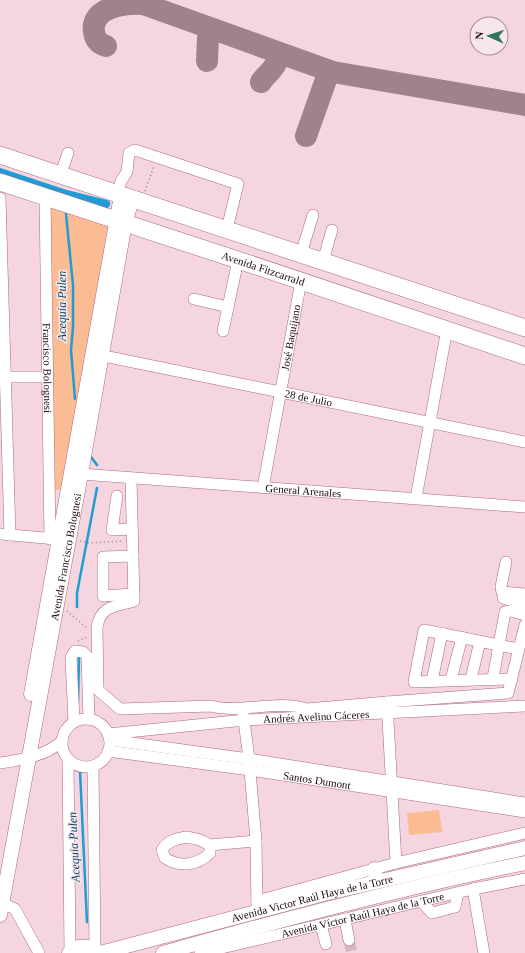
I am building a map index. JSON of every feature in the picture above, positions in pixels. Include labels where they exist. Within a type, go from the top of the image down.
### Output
[{"type":"highway","points":[[0,155],[60,176],[123,193],[525,328]]},
{"type":"highway","name":"Avenida Fitzcarrald","points":[[0,182],[525,356]]},
{"type":"main road","name":"Avenida Francisco Bolognesi","points":[[1,909],[24,758],[97,355],[120,221],[123,193]]},
{"type":"main road","name":"Avenida Francisco Bolognesi","points":[[0,866],[56,608],[64,540],[81,474],[97,355]]},
{"type":"main road","name":"Avenida Victor Raúl Haya de la Torre","points":[[69,952],[82,946],[98,952],[257,906],[376,875],[525,848]]},
{"type":"main road","name":"Avenida Victor Raúl Haya de la Torre","points":[[163,953],[269,923],[453,878],[525,863]]},
{"type":"street","points":[[123,193],[129,153],[135,150],[238,184],[227,229]]},
{"type":"street","points":[[60,176],[68,153]]},
{"type":"street","points":[[0,198],[5,377],[3,413],[5,534],[64,540]]},
{"type":"street","name":"Francisco Bolognesi","points":[[45,198],[47,377],[64,540]]},
{"type":"street","points":[[301,254],[313,215]]},
{"type":"street","points":[[323,261],[332,230]]},
{"type":"street","points":[[223,331],[238,260]]},
{"type":"street","name":"José Baquíjano","points":[[263,488],[301,281]]},
{"type":"street","points":[[194,299],[228,307]]},
{"type":"street","points":[[416,498],[447,329]]},
{"type":"street","name":"28 de Julio","points":[[97,355],[281,390],[525,442]]},
{"type":"street","points":[[5,377],[47,377]]},
{"type":"street","name":"General Arenales","points":[[81,474],[525,507]]},
{"type":"street","points":[[131,478],[134,601],[103,611],[99,618],[97,627],[98,690],[120,709],[211,706],[244,714],[250,765],[256,845],[257,906]]},
{"type":"street","points":[[117,496],[112,530],[132,529]]},
{"type":"street","points":[[133,556],[103,557],[103,596],[134,594]]},
{"type":"street","points":[[506,562],[501,588],[502,592],[525,594]]},
{"type":"street","points":[[498,597],[525,605]]},
{"type":"street","points":[[492,678],[505,612],[511,611],[525,615]]},
{"type":"street","points":[[396,863],[387,707],[508,693],[525,624]]},
{"type":"street","points":[[512,679],[492,678],[414,682],[424,630],[518,649]]},
{"type":"street","points":[[432,681],[442,633]]},
{"type":"street","points":[[451,680],[462,637]]},
{"type":"street","points":[[471,679],[480,641]]},
{"type":"street","points":[[74,722],[71,657],[75,651],[83,652],[87,656],[89,719]]},
{"type":"street","name":"Andrés Avelino Cáceres","points":[[108,742],[244,714],[387,707],[525,706]]},
{"type":"street","points":[[0,763],[24,758],[51,749],[64,751],[80,767],[93,766],[99,763],[108,742],[100,724],[89,719],[74,722],[68,727],[64,751],[69,952]]},
{"type":"street","name":"Santos Dumont","points":[[108,742],[250,765],[392,792],[525,812]]},
{"type":"street","name":"Santos Dumont","points":[[250,765],[391,780],[525,803]]},
{"type":"street","points":[[93,766],[98,952]]},
{"type":"street","points":[[376,875],[396,863],[525,833]]},
{"type":"street","points":[[210,849],[256,845]]},
{"type":"street","name":"Avenida Víctor Raúl Haya de la Torre","points":[[200,953],[458,893],[525,879]]},
{"type":"street","points":[[473,890],[484,953]]},
{"type":"street","points":[[1,909],[15,909],[39,953]]},
{"type":"street","points":[[345,920],[349,940]]},
{"type":"street","points":[[321,926],[326,944]]},
{"type":"path","points":[[64,540],[89,543],[132,541]]},
{"type":"path","points":[[56,608],[64,610],[90,630]]},
{"type":"shaded area","points":[[48,204],[112,226],[64,490],[54,490]]},
{"type":"shaded area","points":[[439,810],[442,832],[409,835],[407,813]]},
{"type":"waterway","points":[[0,172],[66,194],[106,204]]},
{"type":"waterway","name":"Acequia Pulen","points":[[66,214],[73,285],[73,327],[71,350],[75,399]]},
{"type":"waterway","name":"Acequia Pulen","points":[[91,457],[97,465]]},
{"type":"waterway","name":"Acequia Pulen","points":[[77,607],[77,593],[97,488]]},
{"type":"waterway","name":"Acequia Pulen","points":[[78,703],[79,658]]},
{"type":"waterway","name":"Acequia Pulen","points":[[80,771],[87,922]]},
{"type":"taxiway","points":[[132,0],[333,72],[525,105]]},
{"type":"taxiway","points":[[106,46],[99,43],[94,32],[94,24],[98,17],[110,8],[127,4],[142,4]]},
{"type":"taxiway","points":[[207,61],[208,37],[216,31]]},
{"type":"taxiway","points":[[261,82],[273,68],[277,60],[274,51]]},
{"type":"taxiway","points":[[306,136],[329,71]]},
{"type":"tunnel","points":[[349,940],[352,953]]}]
